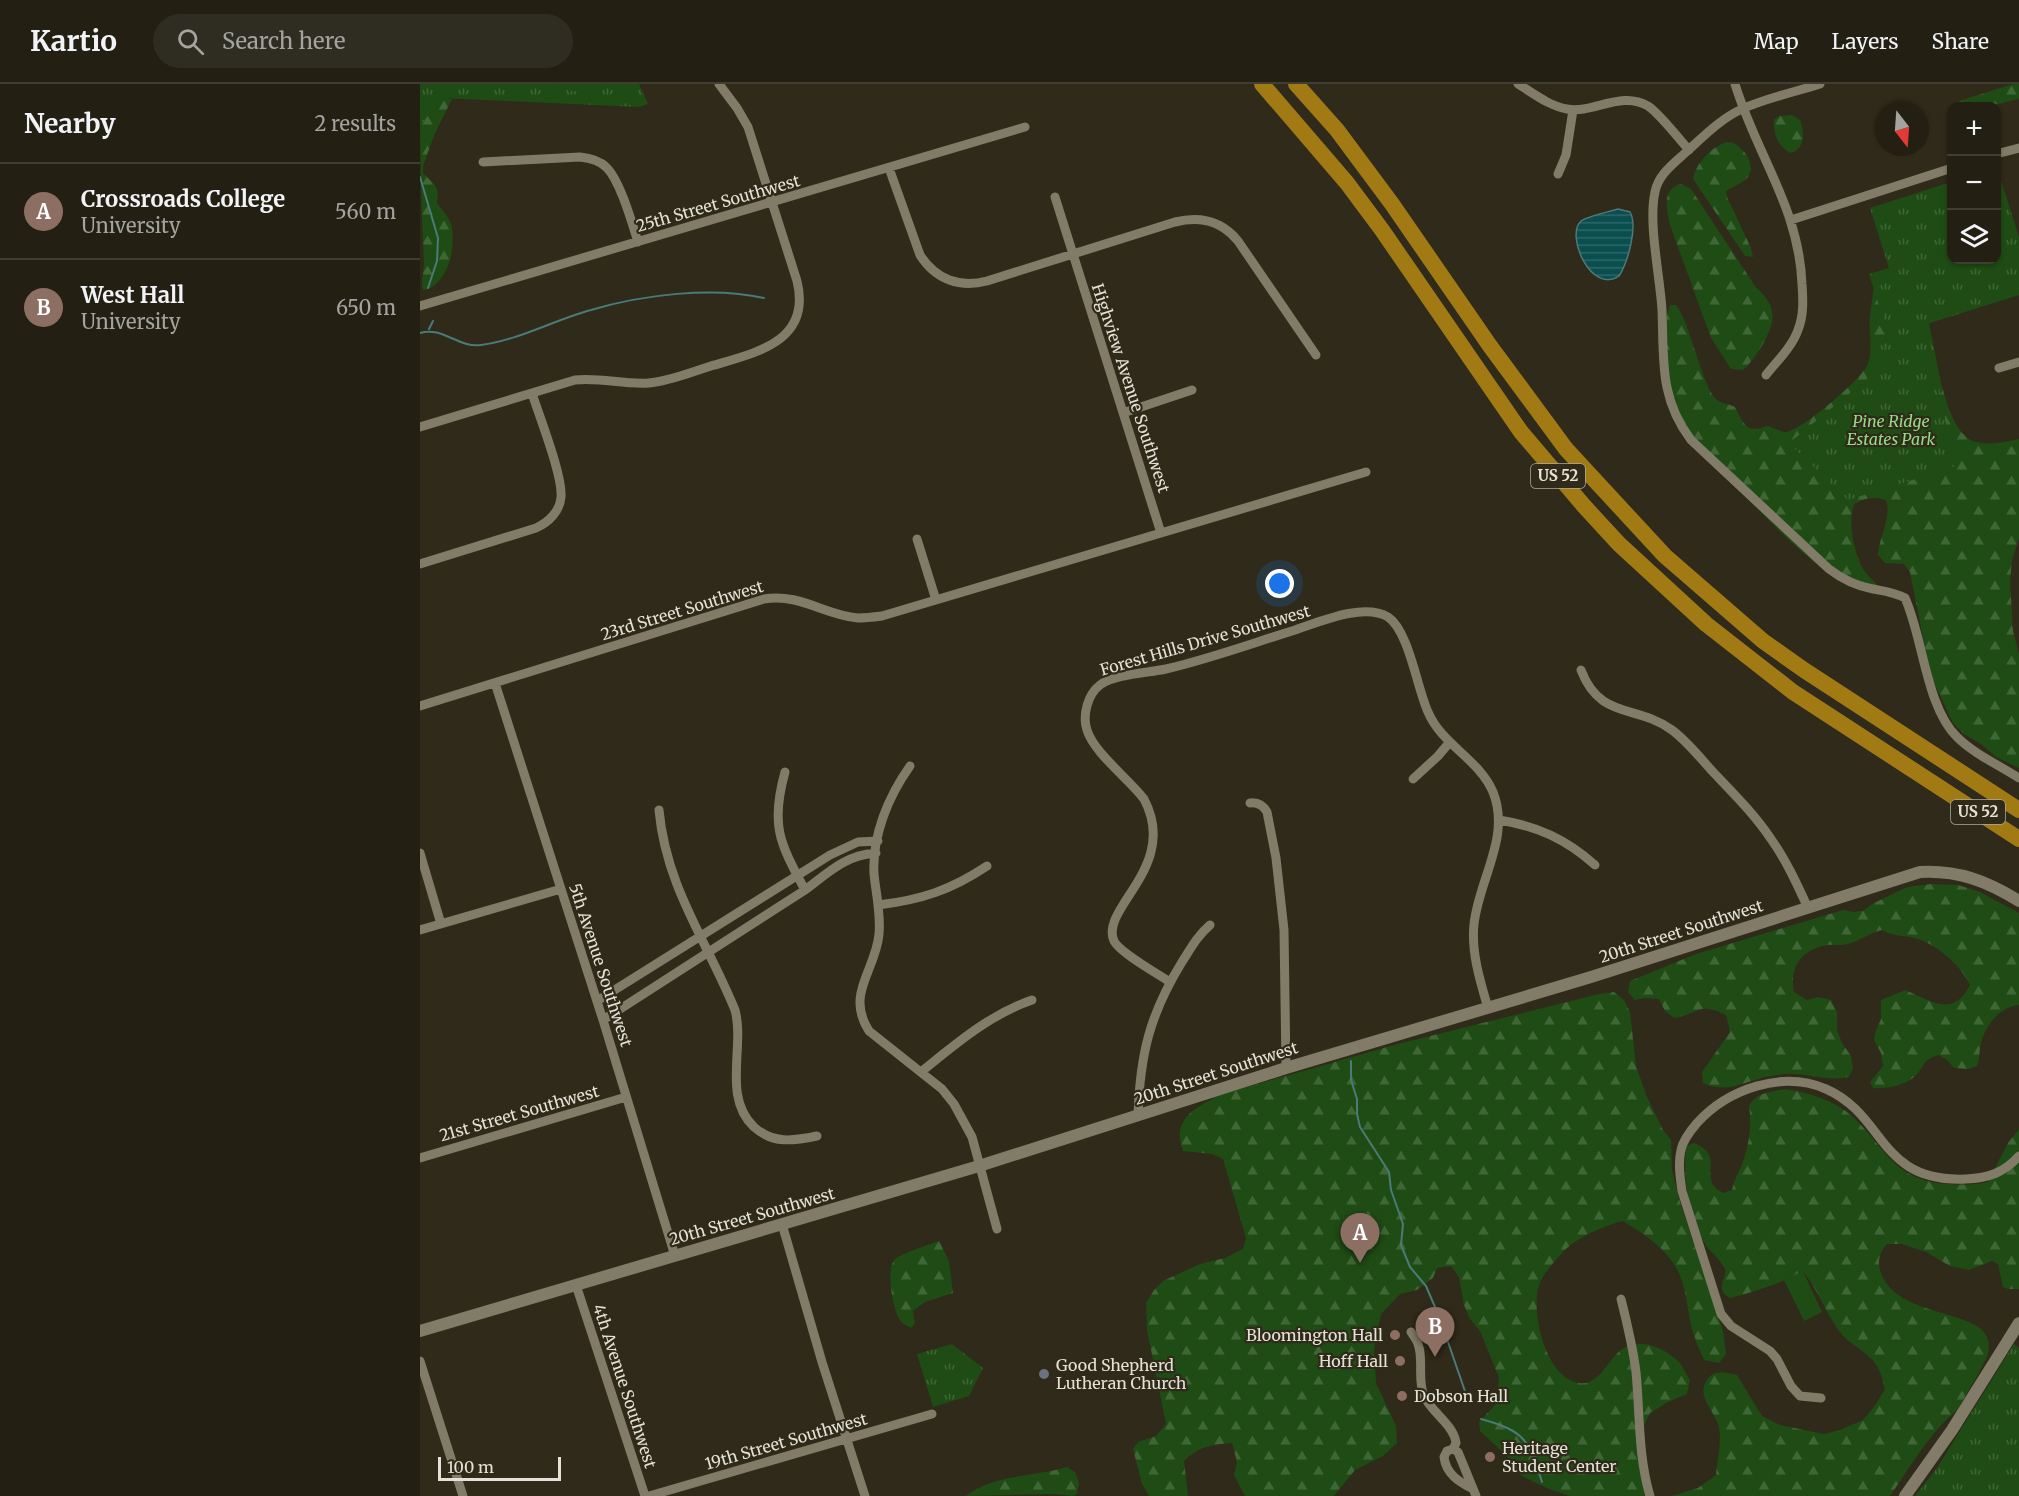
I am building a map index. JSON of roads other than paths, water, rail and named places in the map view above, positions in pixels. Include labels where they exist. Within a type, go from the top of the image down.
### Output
[{"type":"highway","name":"US 52","points":[[1262,84],[1302,128],[1368,211],[1521,432],[1619,544],[1706,624],[1793,692],[2019,839]]},
{"type":"highway","name":"US 52","points":[[1296,84],[1337,130],[1566,449],[1665,556],[1763,640],[1804,670],[2019,810]]},
{"type":"street","points":[[420,427],[581,379],[642,383],[662,381],[763,350],[779,340],[793,324],[800,295],[772,204],[748,127],[719,84]]},
{"type":"street","points":[[1518,84],[1546,102],[1573,110],[1619,101],[1640,103],[1650,107],[1689,150]]},
{"type":"street","points":[[1735,84],[1742,109],[1779,185],[1791,220],[1802,266],[1801,321],[1794,338],[1766,375]]},
{"type":"street","points":[[1820,84],[1742,109],[1725,118],[1662,176],[1655,192],[1653,207],[1661,299],[1664,376],[1668,398],[1677,421],[1690,440],[1829,569],[1859,586],[1891,592],[1905,598],[1937,703],[1947,724],[1958,738],[2019,778]]},
{"type":"street","points":[[1558,174],[1566,155],[1573,110]]},
{"type":"street","name":"25th Street Southwest","points":[[420,306],[772,204],[1025,127]]},
{"type":"street","points":[[2001,153],[2019,148]]},
{"type":"street","points":[[483,162],[580,157],[602,163],[615,180],[638,242]]},
{"type":"street","points":[[889,168],[920,255],[928,266],[945,279],[965,284],[981,282],[1186,219],[1215,222],[1228,230],[1238,241],[1316,355]]},
{"type":"street","points":[[1791,220],[1947,170]]},
{"type":"street","name":"Highview Avenue Southwest","points":[[1055,197],[1161,533]]},
{"type":"street","points":[[1999,368],[2019,362]]},
{"type":"street","points":[[1124,413],[1192,390]]},
{"type":"street","points":[[420,564],[536,528],[555,513],[560,503],[561,486],[532,393]]},
{"type":"street","name":"23rd Street Southwest","points":[[420,706],[764,599],[775,597],[794,599],[858,618],[882,616],[1366,472]]},
{"type":"street","points":[[917,539],[936,600]]},
{"type":"street","name":"Forest Hills Drive Southwest","points":[[1170,982],[1123,951],[1114,942],[1115,919],[1148,862],[1153,849],[1153,833],[1150,811],[1144,800],[1093,742],[1087,730],[1086,711],[1090,698],[1099,686],[1111,680],[1183,664],[1352,613],[1372,612],[1387,617],[1399,628],[1433,722],[1449,743],[1479,769],[1496,800],[1499,820],[1496,846],[1474,925],[1477,967],[1488,1008]]},
{"type":"street","points":[[1581,670],[1590,690],[1601,701],[1658,723],[1684,741],[1753,814],[1770,836],[1809,908]]},
{"type":"street","name":"5th Avenue Southwest","points":[[495,683],[603,1020],[675,1256]]},
{"type":"street","points":[[1413,779],[1449,743]]},
{"type":"street","points":[[910,766],[891,797],[883,817],[878,840],[874,873],[879,935],[875,955],[862,988],[861,1015],[866,1026],[874,1035],[922,1071],[942,1089],[959,1111],[970,1132],[997,1230]]},
{"type":"street","points":[[785,772],[777,806],[778,829],[785,853],[805,890]]},
{"type":"street","points":[[1250,803],[1257,803],[1267,812],[1277,869],[1285,942],[1286,1068]]},
{"type":"street","points":[[659,810],[663,841],[671,870],[736,1016],[739,1031],[737,1093],[746,1117],[760,1131],[778,1140],[816,1136]]},
{"type":"street","points":[[1499,820],[1551,834],[1581,852],[1595,865]]},
{"type":"street","points":[[597,1001],[845,847],[867,840],[878,840]]},
{"type":"street","points":[[420,853],[441,924]]},
{"type":"street","points":[[603,1020],[805,890],[835,866],[858,855],[876,853]]},
{"type":"street","points":[[878,906],[933,895],[963,882],[987,866]]},
{"type":"street","name":"20th Street Southwest","points":[[420,1331],[979,1166],[1286,1068],[1591,977],[1920,872],[1941,871],[1981,880],[2019,901]]},
{"type":"street","points":[[420,930],[561,889]]},
{"type":"street","points":[[1138,1115],[1149,1032],[1161,998],[1193,944],[1210,925]]},
{"type":"street","points":[[922,1071],[982,1024],[1014,1006],[1032,1000]]},
{"type":"street","points":[[1821,1398],[1800,1395],[1791,1386],[1777,1359],[1770,1351],[1731,1326],[1721,1314],[1686,1201],[1679,1170],[1681,1148],[1690,1130],[1706,1114],[1743,1090],[1786,1081],[1807,1083],[1826,1089],[1844,1099],[1900,1162],[1925,1174],[1946,1178],[1982,1178],[2002,1171],[2019,1156]]},
{"type":"street","name":"21st Street Southwest","points":[[420,1158],[626,1097]]},
{"type":"street","points":[[782,1224],[822,1362],[865,1496]]},
{"type":"street","name":"4th Avenue Southwest","points":[[576,1285],[647,1496]]},
{"type":"street","points":[[1621,1299],[1630,1333],[1636,1371],[1642,1462],[1650,1496]]},
{"type":"street","points":[[1905,1496],[1952,1430],[2019,1323]]},
{"type":"street","points":[[1411,1332],[1419,1344],[1425,1396],[1434,1412],[1452,1432],[1456,1443],[1444,1457],[1444,1464],[1457,1481],[1475,1493]]},
{"type":"street","points":[[420,1361],[463,1496]]},
{"type":"street","name":"19th Street Southwest","points":[[647,1496],[932,1414]]},
{"type":"street","points":[[1453,1449],[1458,1452],[1475,1493]]},
{"type":"water","points":[[1618,209],[1630,212],[1632,235],[1629,253],[1619,276],[1609,280],[1590,271],[1579,250],[1576,238],[1577,228],[1584,219]]},
{"type":"waterway","points":[[420,177],[438,238],[437,261],[428,288]]},
{"type":"waterway","points":[[420,333],[436,332],[465,343],[481,345],[509,339],[591,310],[654,296],[722,293],[764,298]]},
{"type":"waterway","points":[[429,329],[433,321]]},
{"type":"waterway","points":[[1351,1061],[1351,1080],[1357,1099],[1360,1127],[1389,1172],[1391,1190],[1403,1224],[1401,1245],[1410,1267],[1426,1286],[1444,1328]]},
{"type":"waterway","points":[[1448,1342],[1468,1400]]},
{"type":"waterway","points":[[1481,1419],[1507,1428],[1523,1439],[1533,1456],[1542,1482]]},
{"type":"place","name":"Crossroads College","points":[[1360,1263]]},
{"type":"place","name":"Bloomington Hall","points":[[1395,1335]]},
{"type":"place","name":"West Hall","points":[[1435,1357]]},
{"type":"place","name":"Hoff Hall","points":[[1400,1361]]},
{"type":"place","name":"Good Shepherd Lutheran Church","points":[[1044,1374]]},
{"type":"place","name":"Dobson Hall","points":[[1402,1396]]},
{"type":"place","name":"Heritage Student Center","points":[[1490,1457]]},
{"type":"park label","name":"Pine Ridge Estates Park","points":[[1891,430]]}]
